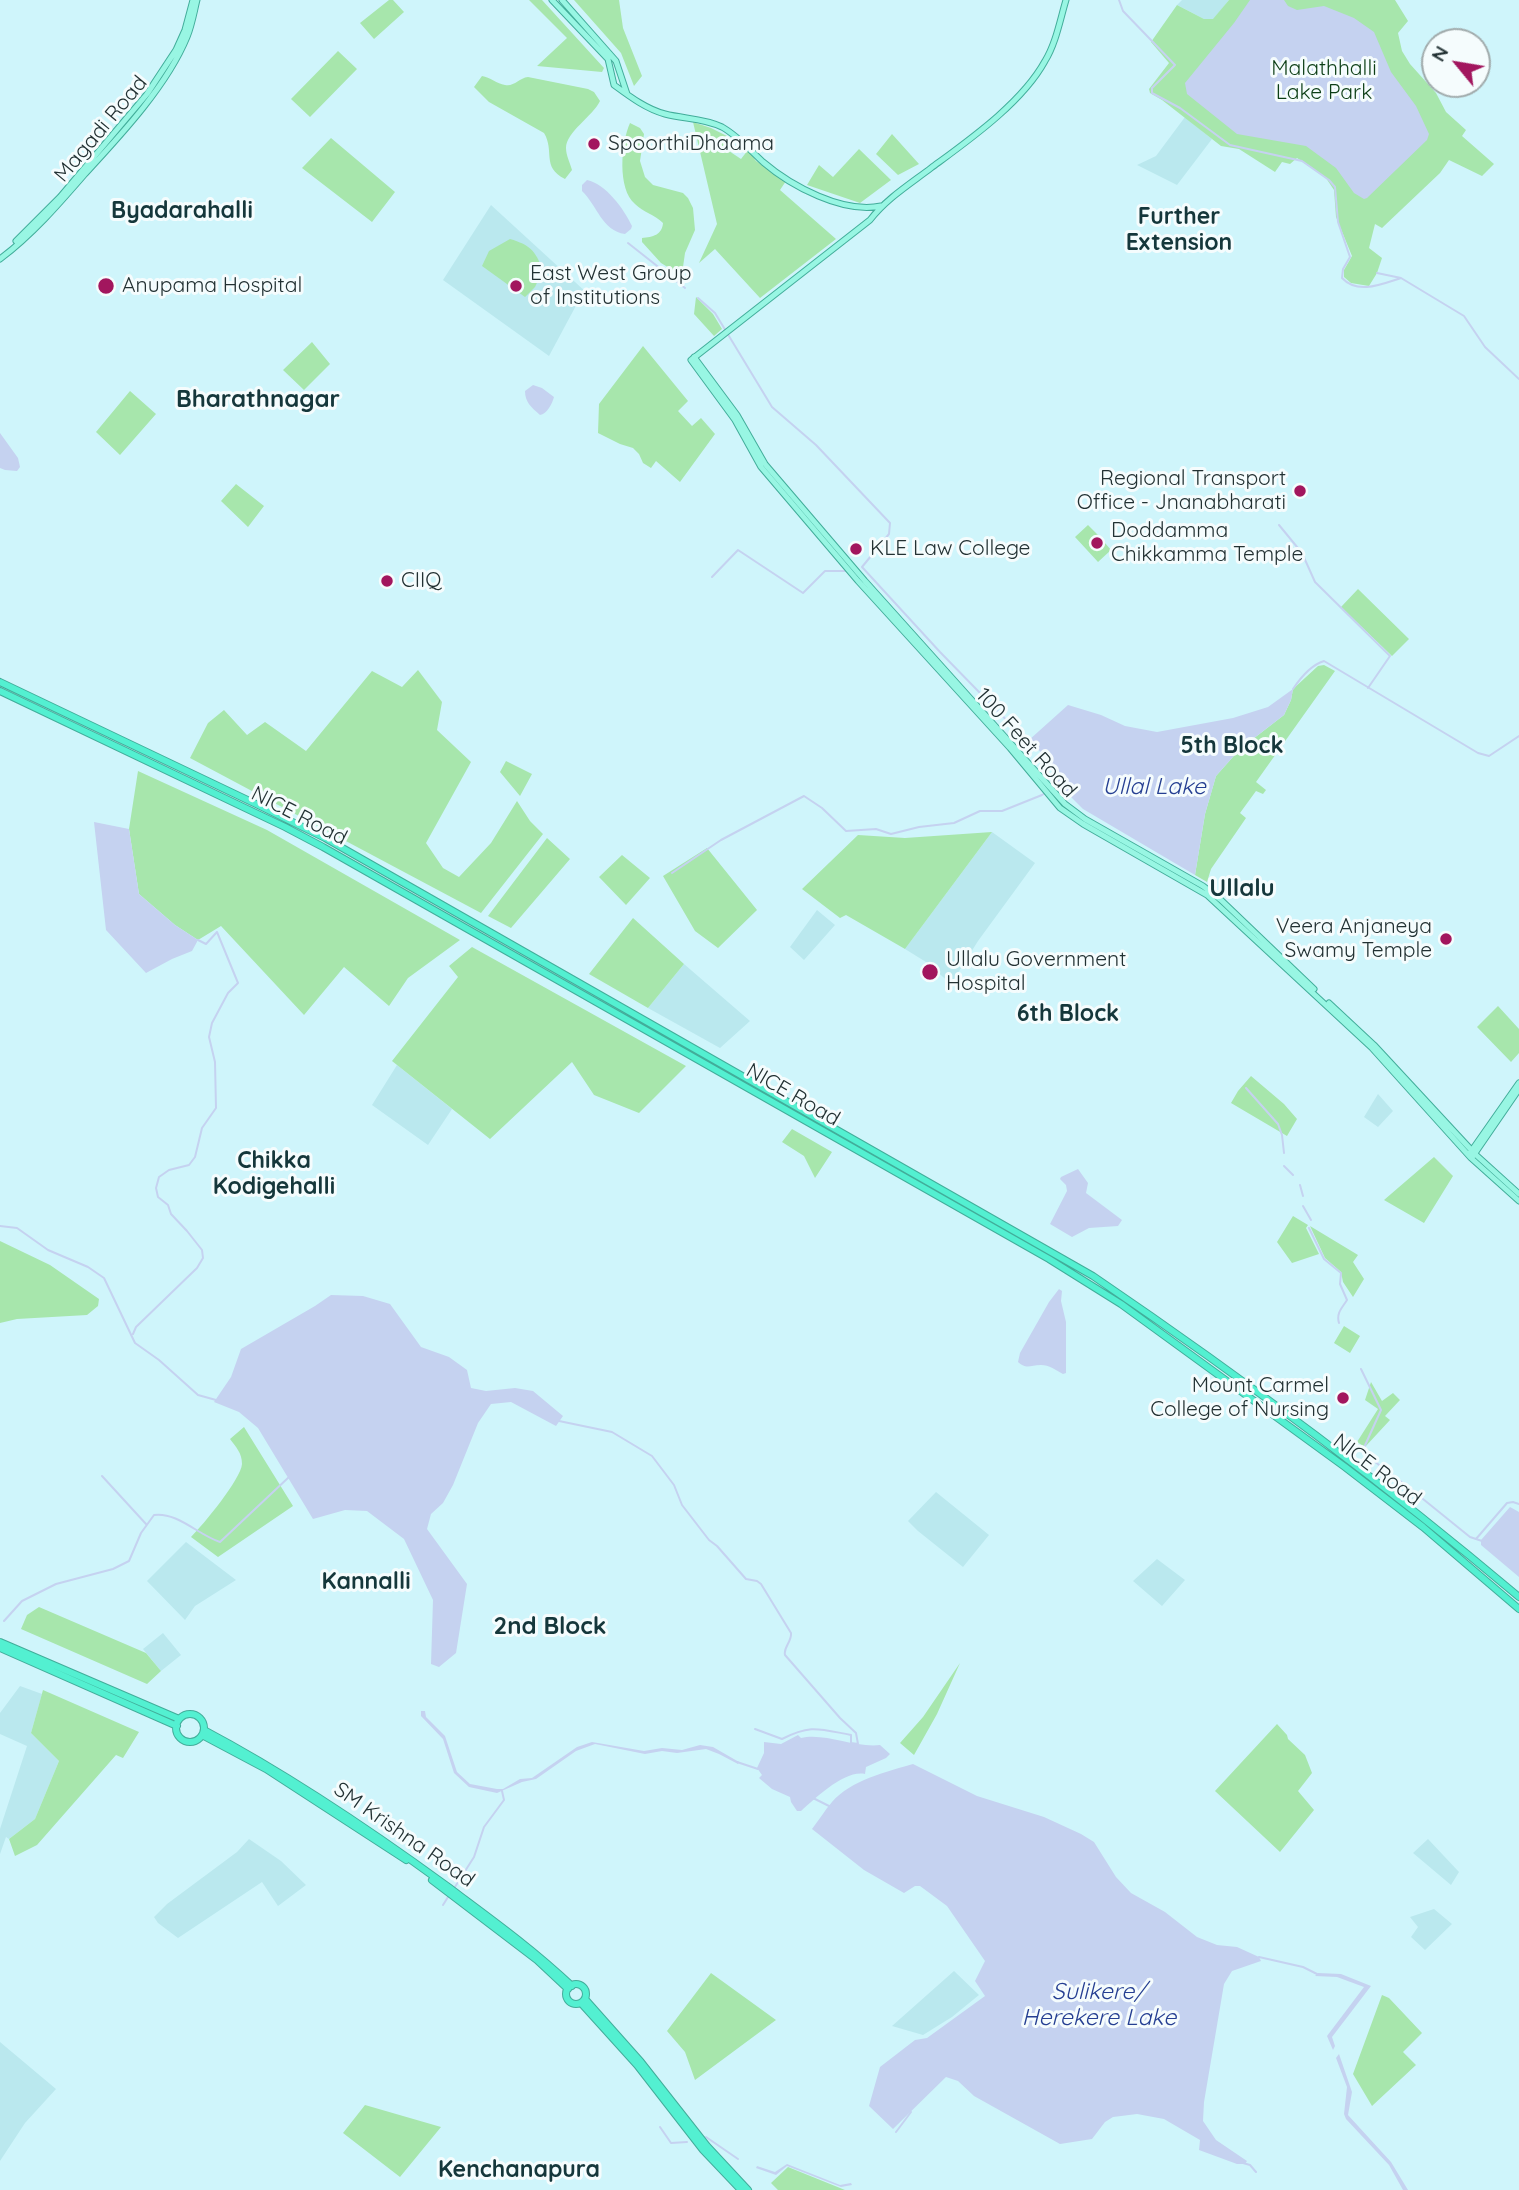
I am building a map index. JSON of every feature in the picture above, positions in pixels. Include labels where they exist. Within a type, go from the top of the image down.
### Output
[{"type":"highway","name":"NICE Road","points":[[0,682],[325,838],[1093,1276],[1169,1328],[1385,1486],[1519,1597]]},
{"type":"highway","name":"NICE Road","points":[[0,691],[323,847],[1049,1259],[1121,1304],[1346,1468],[1406,1513],[1519,1609]]},
{"type":"highway","points":[[0,1642],[178,1723]]},
{"type":"highway","points":[[0,1648],[178,1723]]},
{"type":"highway","points":[[188,1714],[196,1715],[202,1719],[203,1732],[195,1741],[187,1741],[179,1735],[178,1723],[188,1714]]},
{"type":"highway","name":"SM Krishna Road","points":[[203,1732],[272,1773],[409,1862],[469,1905],[570,1988]]},
{"type":"highway","points":[[577,1985],[583,1988],[586,1992],[583,2001],[574,2004],[570,2001],[567,1995],[570,1988],[577,1985]]},
{"type":"highway","points":[[583,2001],[741,2190]]},
{"type":"highway","points":[[698,2139],[748,2190]]},
{"type":"main road","name":"Magadi Road","points":[[0,256],[48,216],[150,97],[187,37],[195,0]]},
{"type":"main road","points":[[552,0],[608,59],[614,85],[641,104],[662,113],[703,120],[722,128],[736,136],[765,163],[806,190],[829,200],[869,208],[881,206],[944,159],[1011,102],[1046,61],[1066,0]]},
{"type":"main road","points":[[562,0],[616,61],[627,94]]},
{"type":"main road","name":"100 Feet Road","points":[[881,206],[870,220],[693,358],[763,465],[852,570],[1048,790],[1060,808],[1207,895],[1371,1048],[1471,1154],[1519,1200]]},
{"type":"main road","points":[[1471,1154],[1519,1083]]},
{"type":"main road","points":[[1471,1154],[1519,1089]]},
{"type":"main road","name":"100 Feet Road","points":[[1471,1154],[1519,1194]]},
{"type":"shaded area","points":[[1182,0],[1229,0],[1214,19],[1204,19],[1177,5]]},
{"type":"shaded area","points":[[1185,117],[1212,139],[1177,185],[1137,165],[1156,156]]},
{"type":"shaded area","name":"East West Group of Institutions","points":[[491,205],[587,293],[579,300],[549,356],[443,280]]},
{"type":"shaded area","points":[[992,832],[1035,863],[978,941],[951,984],[926,962],[905,949]]},
{"type":"shaded area","points":[[817,910],[835,925],[804,960],[790,947]]},
{"type":"shaded area","points":[[684,964],[750,1021],[720,1048],[648,1008]]},
{"type":"shaded area","points":[[397,1065],[452,1109],[428,1145],[372,1105]]},
{"type":"shaded area","points":[[1378,1094],[1393,1111],[1378,1127],[1364,1117]]},
{"type":"shaded area","points":[[936,1492],[989,1535],[963,1567],[908,1521]]},
{"type":"shaded area","points":[[186,1542],[236,1580],[195,1606],[185,1620],[147,1581]]},
{"type":"shaded area","points":[[1157,1559],[1185,1580],[1162,1606],[1133,1581]]},
{"type":"shaded area","points":[[163,1633],[181,1655],[161,1671],[143,1649]]},
{"type":"shaded area","points":[[20,1686],[42,1694],[31,1733],[59,1761],[35,1819],[9,1839],[6,1837],[0,1854],[0,1829],[27,1746],[0,1734],[0,1713]]},
{"type":"shaded area","points":[[249,1839],[281,1861],[306,1885],[278,1906],[262,1882],[178,1938],[158,1923],[154,1917],[167,1904],[237,1852]]},
{"type":"shaded area","points":[[1428,1839],[1459,1872],[1451,1885],[1413,1853]]},
{"type":"shaded area","points":[[1434,1909],[1452,1924],[1425,1950],[1411,1937],[1418,1927],[1410,1917]]},
{"type":"shaded area","points":[[954,1971],[979,1995],[952,2017],[923,2035],[892,2026]]},
{"type":"shaded area","points":[[0,2042],[56,2089],[25,2123],[0,2161]]},
{"type":"green space","points":[[389,0],[393,0],[404,12],[374,39],[360,23]]},
{"type":"green space","points":[[529,0],[542,0],[604,68],[602,72],[537,66],[567,38]]},
{"type":"green space","points":[[574,0],[619,0],[623,28],[642,76],[634,86],[621,53]]},
{"type":"green space","name":"Malathhalli Lake Park","points":[[1229,0],[1395,0],[1408,21],[1398,33],[1402,51],[1421,76],[1421,98],[1439,98],[1446,112],[1466,130],[1462,136],[1494,164],[1482,176],[1449,160],[1440,173],[1382,228],[1375,224],[1369,248],[1382,258],[1377,273],[1369,286],[1351,283],[1344,277],[1344,270],[1352,256],[1336,217],[1334,190],[1326,178],[1297,158],[1290,164],[1282,162],[1275,172],[1239,149],[1221,146],[1150,93],[1149,89],[1169,63],[1151,42],[1177,5],[1204,19],[1213,19]]},
{"type":"green space","points":[[338,51],[357,69],[310,117],[291,99]]},
{"type":"green space","points":[[482,76],[505,85],[528,77],[594,92],[600,101],[567,142],[566,151],[572,170],[565,179],[553,169],[544,133],[489,102],[474,87]]},
{"type":"green space","points":[[693,122],[731,138],[726,149],[741,159],[748,150],[756,161],[786,181],[780,190],[836,239],[760,298],[715,249],[699,263],[717,224]]},
{"type":"green space","points":[[630,123],[640,128],[644,134],[640,161],[645,177],[653,185],[683,193],[693,208],[695,230],[685,253],[682,274],[661,263],[642,242],[642,238],[659,233],[663,223],[635,204],[625,188],[622,165],[624,142]]},
{"type":"green space","points":[[892,134],[919,164],[898,175],[876,154]]},
{"type":"green space","points":[[331,138],[395,192],[372,222],[302,168]]},
{"type":"green space","points":[[859,149],[891,180],[860,203],[807,185],[819,165],[833,177]]},
{"type":"green space","points":[[510,239],[531,249],[543,270],[535,287],[525,297],[482,266],[489,251]]},
{"type":"green space","points":[[696,297],[713,314],[722,329],[714,336],[694,314]]},
{"type":"green space","points":[[312,342],[330,364],[304,390],[283,370]]},
{"type":"green space","points":[[643,346],[688,401],[678,411],[692,426],[701,418],[715,434],[680,482],[656,461],[651,468],[643,463],[633,448],[598,433],[599,404]]},
{"type":"green space","points":[[130,391],[156,414],[120,455],[96,432]]},
{"type":"green space","points":[[236,484],[264,506],[248,527],[221,501]]},
{"type":"green space","points":[[1088,525],[1098,535],[1090,543],[1097,550],[1105,543],[1111,550],[1098,562],[1075,537]]},
{"type":"green space","points":[[1358,589],[1409,639],[1392,656],[1341,607]]},
{"type":"green space","points":[[1324,665],[1335,671],[1256,782],[1266,790],[1263,794],[1256,791],[1240,813],[1246,818],[1211,869],[1207,882],[1195,875],[1205,814],[1216,776],[1240,749],[1284,715],[1293,689],[1318,666]]},
{"type":"green space","points":[[418,670],[442,702],[437,730],[471,762],[426,843],[443,868],[459,877],[491,843],[517,801],[530,821],[543,834],[481,913],[190,758],[208,723],[224,710],[247,735],[265,722],[306,751],[372,671],[402,687]]},
{"type":"green space","points":[[506,761],[532,774],[520,796],[500,772]]},
{"type":"green space","points":[[138,771],[267,830],[460,940],[408,978],[389,1006],[344,967],[304,1015],[221,926],[198,940],[175,925],[139,894],[129,829]]},
{"type":"green space","points":[[992,832],[905,949],[846,915],[840,918],[802,889],[858,835],[905,838]]},
{"type":"green space","points":[[547,838],[570,859],[511,928],[488,916]]},
{"type":"green space","points":[[707,848],[757,910],[718,948],[695,931],[663,876]]},
{"type":"green space","points":[[622,855],[650,878],[626,905],[599,877]]},
{"type":"green space","points":[[633,918],[684,964],[648,1008],[589,974]]},
{"type":"green space","points":[[472,947],[686,1066],[639,1113],[594,1095],[572,1062],[490,1139],[392,1061],[458,977],[449,966]]},
{"type":"green space","points":[[1498,1006],[1519,1029],[1519,1053],[1511,1062],[1477,1027]]},
{"type":"green space","points":[[1251,1076],[1297,1119],[1287,1136],[1231,1103]]},
{"type":"green space","points":[[792,1129],[832,1152],[815,1178],[804,1156],[782,1142]]},
{"type":"green space","points":[[1434,1157],[1453,1176],[1424,1223],[1384,1200]]},
{"type":"green space","points":[[1293,1216],[1308,1225],[1306,1228],[1319,1254],[1292,1263],[1277,1242]]},
{"type":"green space","points":[[1310,1226],[1358,1255],[1353,1262],[1364,1279],[1353,1297],[1343,1282],[1341,1272],[1325,1258]]},
{"type":"green space","points":[[0,1241],[50,1265],[99,1299],[98,1306],[87,1315],[17,1319],[0,1323]]},
{"type":"green space","points":[[1344,1326],[1360,1336],[1350,1353],[1334,1343]]},
{"type":"green space","points":[[1371,1382],[1382,1401],[1393,1393],[1400,1400],[1385,1416],[1390,1420],[1365,1447],[1357,1442],[1378,1409],[1365,1400]]},
{"type":"green space","points":[[244,1427],[293,1506],[218,1557],[191,1537],[221,1502],[240,1471],[241,1457],[230,1439]]},
{"type":"green space","points":[[39,1607],[146,1653],[161,1671],[147,1684],[21,1629],[27,1615]]},
{"type":"green space","points":[[960,1663],[937,1714],[914,1755],[900,1743],[923,1717]]},
{"type":"green space","points":[[43,1690],[139,1732],[123,1758],[116,1755],[37,1845],[15,1856],[9,1839],[35,1819],[59,1761],[31,1733]]},
{"type":"green space","points":[[1277,1724],[1305,1755],[1312,1773],[1298,1791],[1314,1810],[1280,1852],[1215,1791]]},
{"type":"green space","points":[[711,1973],[776,2020],[695,2080],[685,2052],[667,2031]]},
{"type":"green space","points":[[1382,1995],[1389,1998],[1422,2033],[1403,2052],[1416,2065],[1372,2106],[1353,2074]]},
{"type":"green space","points":[[365,2105],[441,2127],[400,2177],[343,2133]]},
{"type":"green space","points":[[788,2167],[845,2190],[778,2190],[771,2183]]},
{"type":"water","points":[[1250,0],[1284,0],[1288,6],[1297,10],[1324,6],[1354,18],[1374,32],[1391,72],[1416,106],[1429,134],[1427,140],[1367,198],[1354,193],[1336,168],[1306,146],[1237,134],[1187,94],[1185,83]]},
{"type":"water","points":[[587,180],[601,186],[624,212],[632,226],[625,234],[617,232],[605,223],[582,191],[582,185]]},
{"type":"water","points":[[533,385],[554,397],[551,406],[540,415],[529,404],[525,395],[525,391]]},
{"type":"water","points":[[0,433],[18,458],[20,467],[17,471],[0,468]]},
{"type":"water","name":"Ullal Lake","points":[[1293,689],[1284,715],[1240,749],[1216,776],[1205,814],[1195,875],[1083,809],[1057,783],[1058,770],[1029,740],[1068,705],[1125,726],[1157,732],[1233,718],[1268,707]]},
{"type":"water","points":[[94,822],[129,829],[139,894],[175,925],[198,940],[192,951],[146,973],[106,930]]},
{"type":"water","points":[[1078,1169],[1088,1183],[1086,1193],[1122,1220],[1118,1226],[1089,1228],[1072,1237],[1050,1224],[1067,1191],[1061,1177]]},
{"type":"water","points":[[1059,1289],[1062,1291],[1061,1301],[1066,1322],[1066,1373],[1063,1374],[1047,1366],[1026,1366],[1018,1362],[1020,1353]]},
{"type":"water","points":[[331,1295],[363,1296],[390,1304],[421,1347],[449,1357],[467,1370],[471,1388],[486,1391],[515,1388],[533,1391],[563,1416],[556,1426],[511,1402],[491,1404],[478,1423],[453,1485],[443,1503],[431,1514],[427,1529],[467,1584],[456,1653],[439,1667],[431,1664],[433,1600],[404,1539],[367,1511],[345,1510],[313,1519],[258,1428],[239,1412],[214,1402],[231,1377],[241,1349]]},
{"type":"water","points":[[1510,1507],[1519,1512],[1519,1577],[1481,1545],[1481,1540]]},
{"type":"water","points":[[421,1711],[425,1711],[426,1717],[445,1736],[457,1772],[470,1784],[497,1789],[503,1789],[520,1779],[532,1778],[577,1747],[592,1742],[644,1751],[662,1748],[682,1750],[700,1745],[713,1747],[739,1762],[738,1764],[706,1749],[645,1754],[595,1744],[576,1751],[536,1779],[497,1793],[469,1787],[454,1773],[443,1739],[421,1716]]},
{"type":"water","points":[[798,1735],[801,1738],[819,1737],[880,1745],[890,1754],[866,1767],[865,1774],[848,1776],[801,1811],[797,1811],[790,1797],[772,1789],[759,1778],[762,1775],[757,1768],[764,1753],[764,1742],[781,1744]]},
{"type":"water","name":"Sulikere/ Herekere Lake","points":[[913,1764],[977,1796],[1044,1817],[1081,1834],[1094,1842],[1116,1877],[1131,1893],[1165,1912],[1197,1937],[1217,1945],[1237,1947],[1259,1957],[1261,1961],[1232,1971],[1224,1984],[1204,2102],[1203,2121],[1216,2140],[1247,2161],[1245,2164],[1237,2164],[1199,2150],[1200,2140],[1164,2119],[1137,2114],[1113,2117],[1105,2122],[1092,2139],[1060,2144],[974,2096],[958,2081],[946,2077],[893,2129],[869,2106],[880,2067],[915,2040],[927,2038],[985,1996],[975,1981],[985,1961],[947,1906],[920,1886],[904,1893],[864,1870],[812,1829],[832,1802],[849,1788]]},
{"type":"water","points":[[1318,1973],[1341,1974],[1371,1986],[1332,2037],[1335,2046],[1333,2050],[1327,2036],[1364,1987],[1337,1977],[1315,1976]]},
{"type":"water","points":[[1339,2054],[1352,2092],[1348,2115],[1391,2162],[1408,2190],[1403,2190],[1389,2165],[1346,2119],[1344,2114],[1347,2087],[1336,2058]]},
{"type":"water","points":[[787,2164],[840,2185],[852,2185],[841,2187],[787,2166],[776,2175],[756,2168],[757,2166],[775,2172]]},
{"type":"waterway","points":[[1119,0],[1123,11],[1175,65],[1152,88],[1152,93],[1180,108],[1230,145],[1302,161],[1329,180],[1335,187],[1338,222],[1350,257],[1343,269],[1342,278],[1348,283],[1363,287],[1401,278]]},
{"type":"waterway","points":[[628,243],[685,288]]},
{"type":"waterway","points":[[1377,273],[1401,278],[1464,316],[1485,347],[1519,379]]},
{"type":"waterway","points":[[698,298],[715,313],[772,407],[816,445],[890,523],[889,534],[862,567],[1020,734]]},
{"type":"waterway","points":[[1279,525],[1302,553],[1315,582],[1390,656],[1368,688]]},
{"type":"waterway","points":[[712,577],[738,550],[803,593],[825,571],[848,571]]},
{"type":"waterway","points":[[1293,689],[1307,672],[1324,661],[1478,753],[1489,756],[1519,736]]},
{"type":"waterway","points":[[672,873],[721,840],[804,796],[822,808],[846,831],[876,829],[891,834],[954,823],[980,811],[1002,811],[1051,789]]},
{"type":"waterway","points":[[133,1334],[136,1327],[197,1268],[203,1258],[202,1250],[171,1214],[168,1205],[158,1197],[156,1188],[159,1177],[169,1170],[189,1165],[195,1157],[202,1128],[216,1108],[215,1062],[209,1037],[212,1023],[228,993],[238,983],[217,932],[206,944],[198,940]]},
{"type":"waterway","points":[[1246,1088],[1278,1124],[1284,1153]]},
{"type":"waterway","points":[[1284,1166],[1293,1175]]},
{"type":"waterway","points":[[1300,1185],[1303,1196]]},
{"type":"waterway","points":[[1303,1206],[1311,1220]]},
{"type":"waterway","points":[[0,1226],[17,1228],[48,1250],[88,1267],[104,1278],[135,1343],[159,1360],[198,1395],[216,1400]]},
{"type":"waterway","points":[[1309,1228],[1324,1259],[1341,1273],[1340,1284],[1347,1300],[1339,1313],[1339,1323]]},
{"type":"waterway","points":[[1361,1369],[1381,1410],[1362,1452],[1420,1496]]},
{"type":"waterway","points":[[559,1421],[612,1432],[652,1456],[674,1485],[682,1505],[709,1540],[746,1579],[761,1584],[791,1633],[785,1655],[856,1733],[858,1744],[851,1743],[851,1735],[823,1730],[801,1731],[782,1739],[755,1729]]},
{"type":"waterway","points":[[102,1476],[146,1524]]},
{"type":"waterway","points":[[4,1621],[22,1601],[56,1584],[113,1569],[129,1561],[141,1533],[154,1515],[180,1520],[220,1542],[289,1477]]},
{"type":"waterway","points":[[1423,1499],[1470,1537],[1482,1541]]},
{"type":"waterway","points":[[1476,1539],[1507,1503],[1519,1504]]},
{"type":"waterway","points":[[737,1762],[758,1769]]},
{"type":"waterway","points":[[453,1890],[474,1857],[484,1827],[504,1800],[502,1791]]},
{"type":"waterway","points":[[813,1798],[829,1806]]},
{"type":"waterway","points":[[443,1905],[448,1897]]},
{"type":"waterway","points":[[1259,1957],[1303,1967],[1317,1974]]},
{"type":"waterway","points":[[896,2132],[911,2112]]},
{"type":"waterway","points":[[660,2127],[671,2143],[687,2142]]},
{"type":"waterway","points":[[706,2137],[738,2159]]},
{"type":"waterway","points":[[1243,2163],[1250,2165],[1256,2172]]},
{"type":"place","name":"SpoorthiDhaama","points":[[594,144]]},
{"type":"place","name":"Anupama Hospital","points":[[106,286]]},
{"type":"place","name":"East West Group of Institutions","points":[[516,286]]},
{"type":"place","name":"Regional Transport Office - Jnanabharati","points":[[1300,491]]},
{"type":"place","name":"Doddamma Chikkamma Temple","points":[[1097,543]]},
{"type":"place","name":"KLE Law College","points":[[856,549]]},
{"type":"place","name":"CIIQ","points":[[387,581]]},
{"type":"place","name":"Veera Anjaneya Swamy Temple","points":[[1446,939]]},
{"type":"place","name":"Ullalu Government Hospital","points":[[930,972]]},
{"type":"place","name":"Mount Carmel College of Nursing","points":[[1343,1398]]},
{"type":"district","name":"Byadarahalli","points":[[182,211]]},
{"type":"district","name":"Further Extension","points":[[1179,230]]},
{"type":"district","name":"Bharathnagar","points":[[258,400]]},
{"type":"district","name":"5th Block","points":[[1232,746]]},
{"type":"district","name":"Ullalu","points":[[1242,889]]},
{"type":"district","name":"6th Block","points":[[1068,1014]]},
{"type":"district","name":"Chikka Kodigehalli","points":[[274,1174]]},
{"type":"district","name":"Kannalli","points":[[366,1582]]},
{"type":"district","name":"2nd Block","points":[[550,1627]]},
{"type":"district","name":"Kenchanapura","points":[[519,2170]]}]
